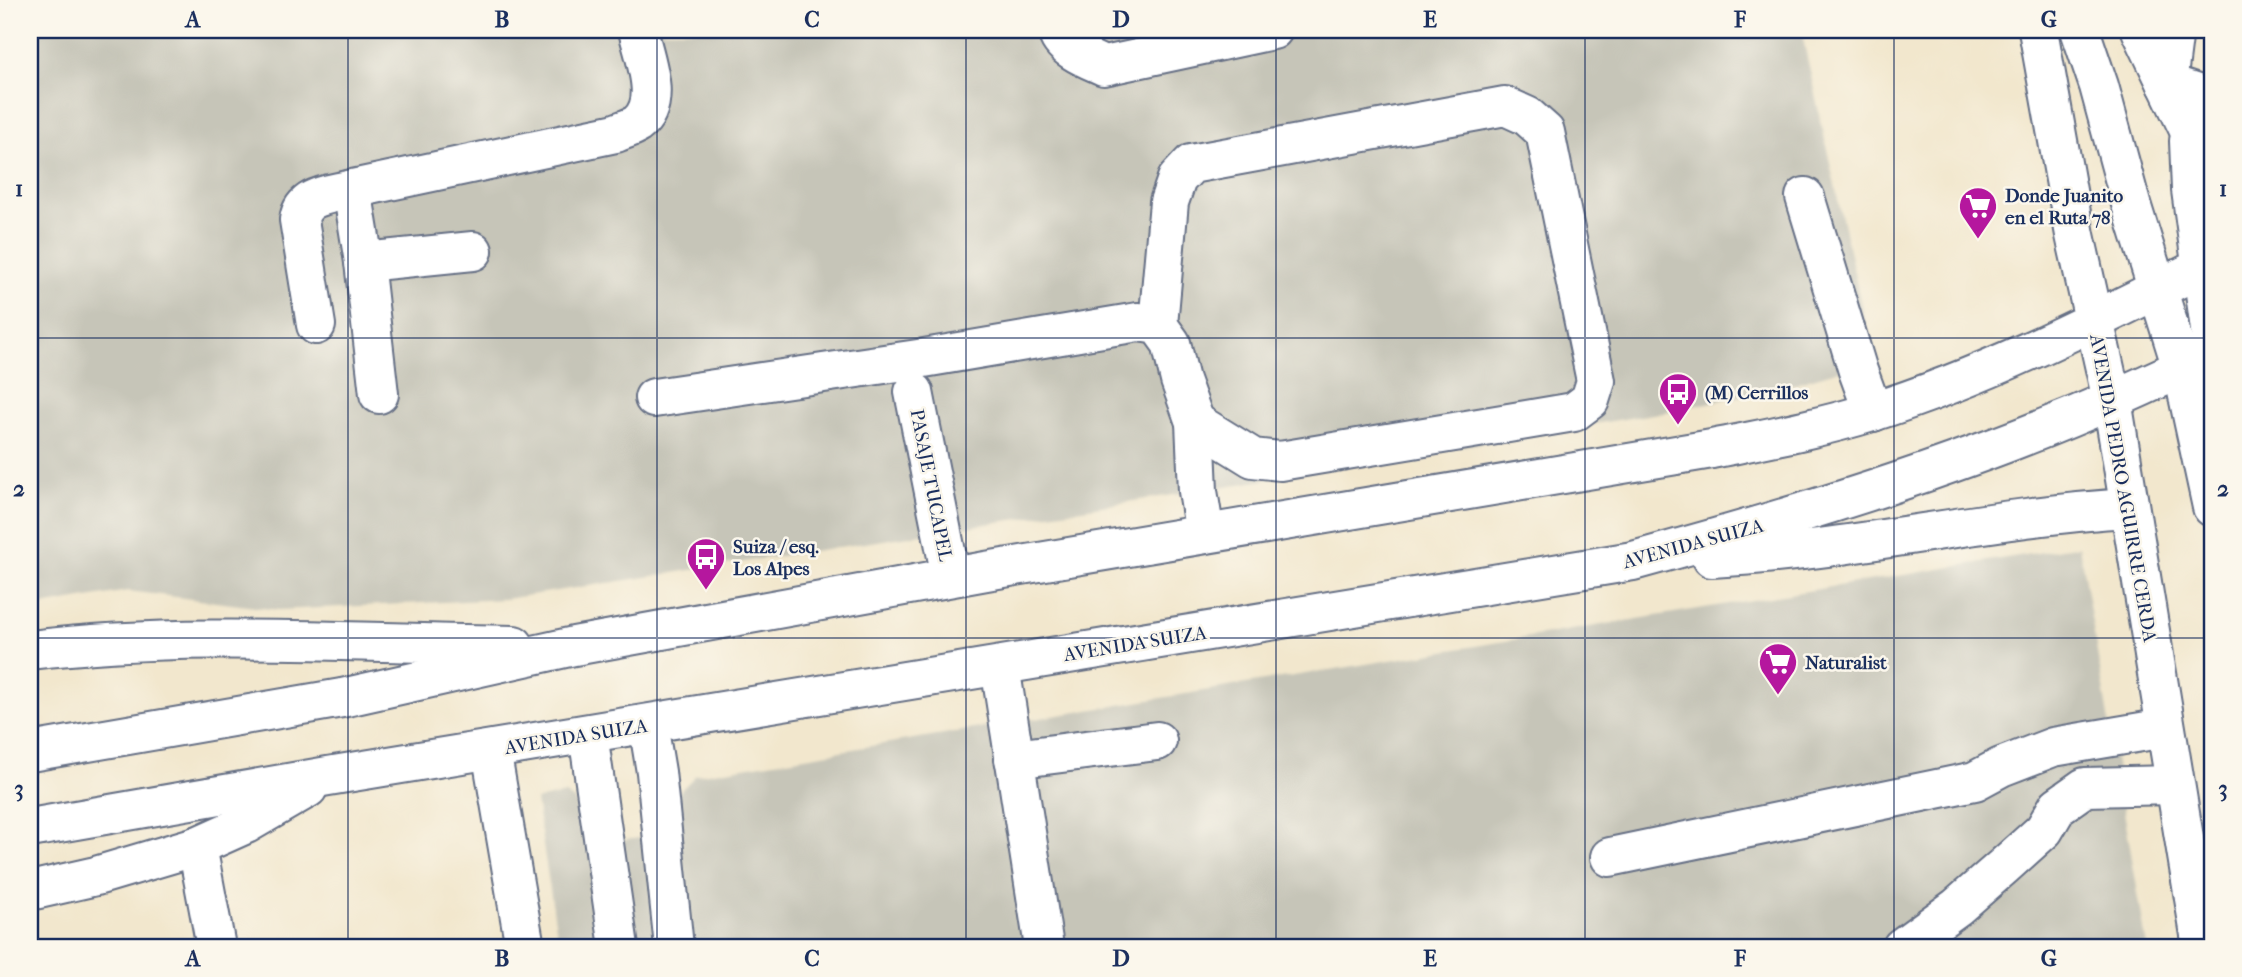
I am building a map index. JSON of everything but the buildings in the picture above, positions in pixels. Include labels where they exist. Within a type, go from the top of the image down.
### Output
[{"type":"main road","points":[[316,325],[299,220],[300,210],[307,201],[616,133],[637,124],[648,110],[652,93],[639,30]]},
{"type":"main road","points":[[1057,30],[1058,37],[1079,55],[1104,66],[1273,30]]},
{"type":"main road","name":"AVENIDA PEDRO AGUIRRE CERDA","points":[[2038,30],[2076,235],[2112,400],[2202,947]]},
{"type":"main road","points":[[2080,30],[2115,139],[2131,204],[2157,289],[2197,361],[2212,507]]},
{"type":"main road","points":[[2141,30],[2188,128],[2212,192]]},
{"type":"main road","points":[[2167,84],[2174,30]]},
{"type":"main road","points":[[2167,84],[2212,99]]},
{"type":"main road","points":[[1195,422],[1253,458],[1280,461],[1574,412],[1590,400],[1596,381],[1545,132],[1527,116],[1505,106],[1191,164],[1177,179],[1169,202],[1158,325],[1171,343],[1180,380],[1195,422],[1198,491],[1205,534]]},
{"type":"main road","points":[[2188,128],[2191,190],[2207,265],[2212,344]]},
{"type":"main road","points":[[352,190],[364,262],[379,394]]},
{"type":"main road","points":[[1805,197],[1873,412]]},
{"type":"main road","points":[[364,262],[473,251]]},
{"type":"main road","points":[[30,752],[342,698],[574,646],[951,577],[1712,449],[1805,430],[1873,412],[1953,383],[2094,320],[2207,265]]},
{"type":"main road","points":[[654,398],[918,359],[1138,322],[1158,325]]},
{"type":"main road","name":"AVENIDA SUIZA","points":[[30,828],[328,776],[1633,561],[1755,528],[1875,490],[2038,431],[2197,361]]},
{"type":"main road","name":"PASAJE TUCAPEL","points":[[914,393],[951,577]]},
{"type":"main road","points":[[1633,561],[1801,550],[2054,513],[2129,508]]},
{"type":"main road","points":[[30,650],[145,639],[206,638],[574,646]]},
{"type":"main road","points":[[1000,666],[1044,947]]},
{"type":"main road","points":[[648,724],[656,772],[674,947]]},
{"type":"main road","points":[[1610,856],[1975,781],[2001,767],[2053,747],[2165,728]]},
{"type":"main road","points":[[588,734],[619,947]]},
{"type":"main road","points":[[1014,759],[1157,741]]},
{"type":"main road","points":[[491,750],[525,947]]},
{"type":"main road","points":[[30,891],[96,876],[197,846],[246,824],[328,776]]},
{"type":"main road","points":[[1902,947],[1957,907],[2004,866],[2044,830],[2059,806],[2085,787],[2174,785]]},
{"type":"main road","points":[[197,846],[216,947]]},
{"type":"shaded area","points":[[30,30],[1801,30],[1873,360],[1779,388],[1665,412],[1198,491],[505,599],[279,610],[128,591],[30,608]]},
{"type":"shaded area","points":[[2079,546],[2147,947],[559,947],[536,800],[566,794],[575,801],[586,845],[679,833],[673,798],[696,775]]},
{"type":"place","name":"Donde Juanito en el Ruta 78","points":[[1978,240]]},
{"type":"place","name":"(M) Cerrillos","points":[[1678,426]]},
{"type":"place","name":"Suiza / esq. Los Alpes","points":[[706,591]]},
{"type":"place","name":"Naturalist","points":[[1778,696]]}]
